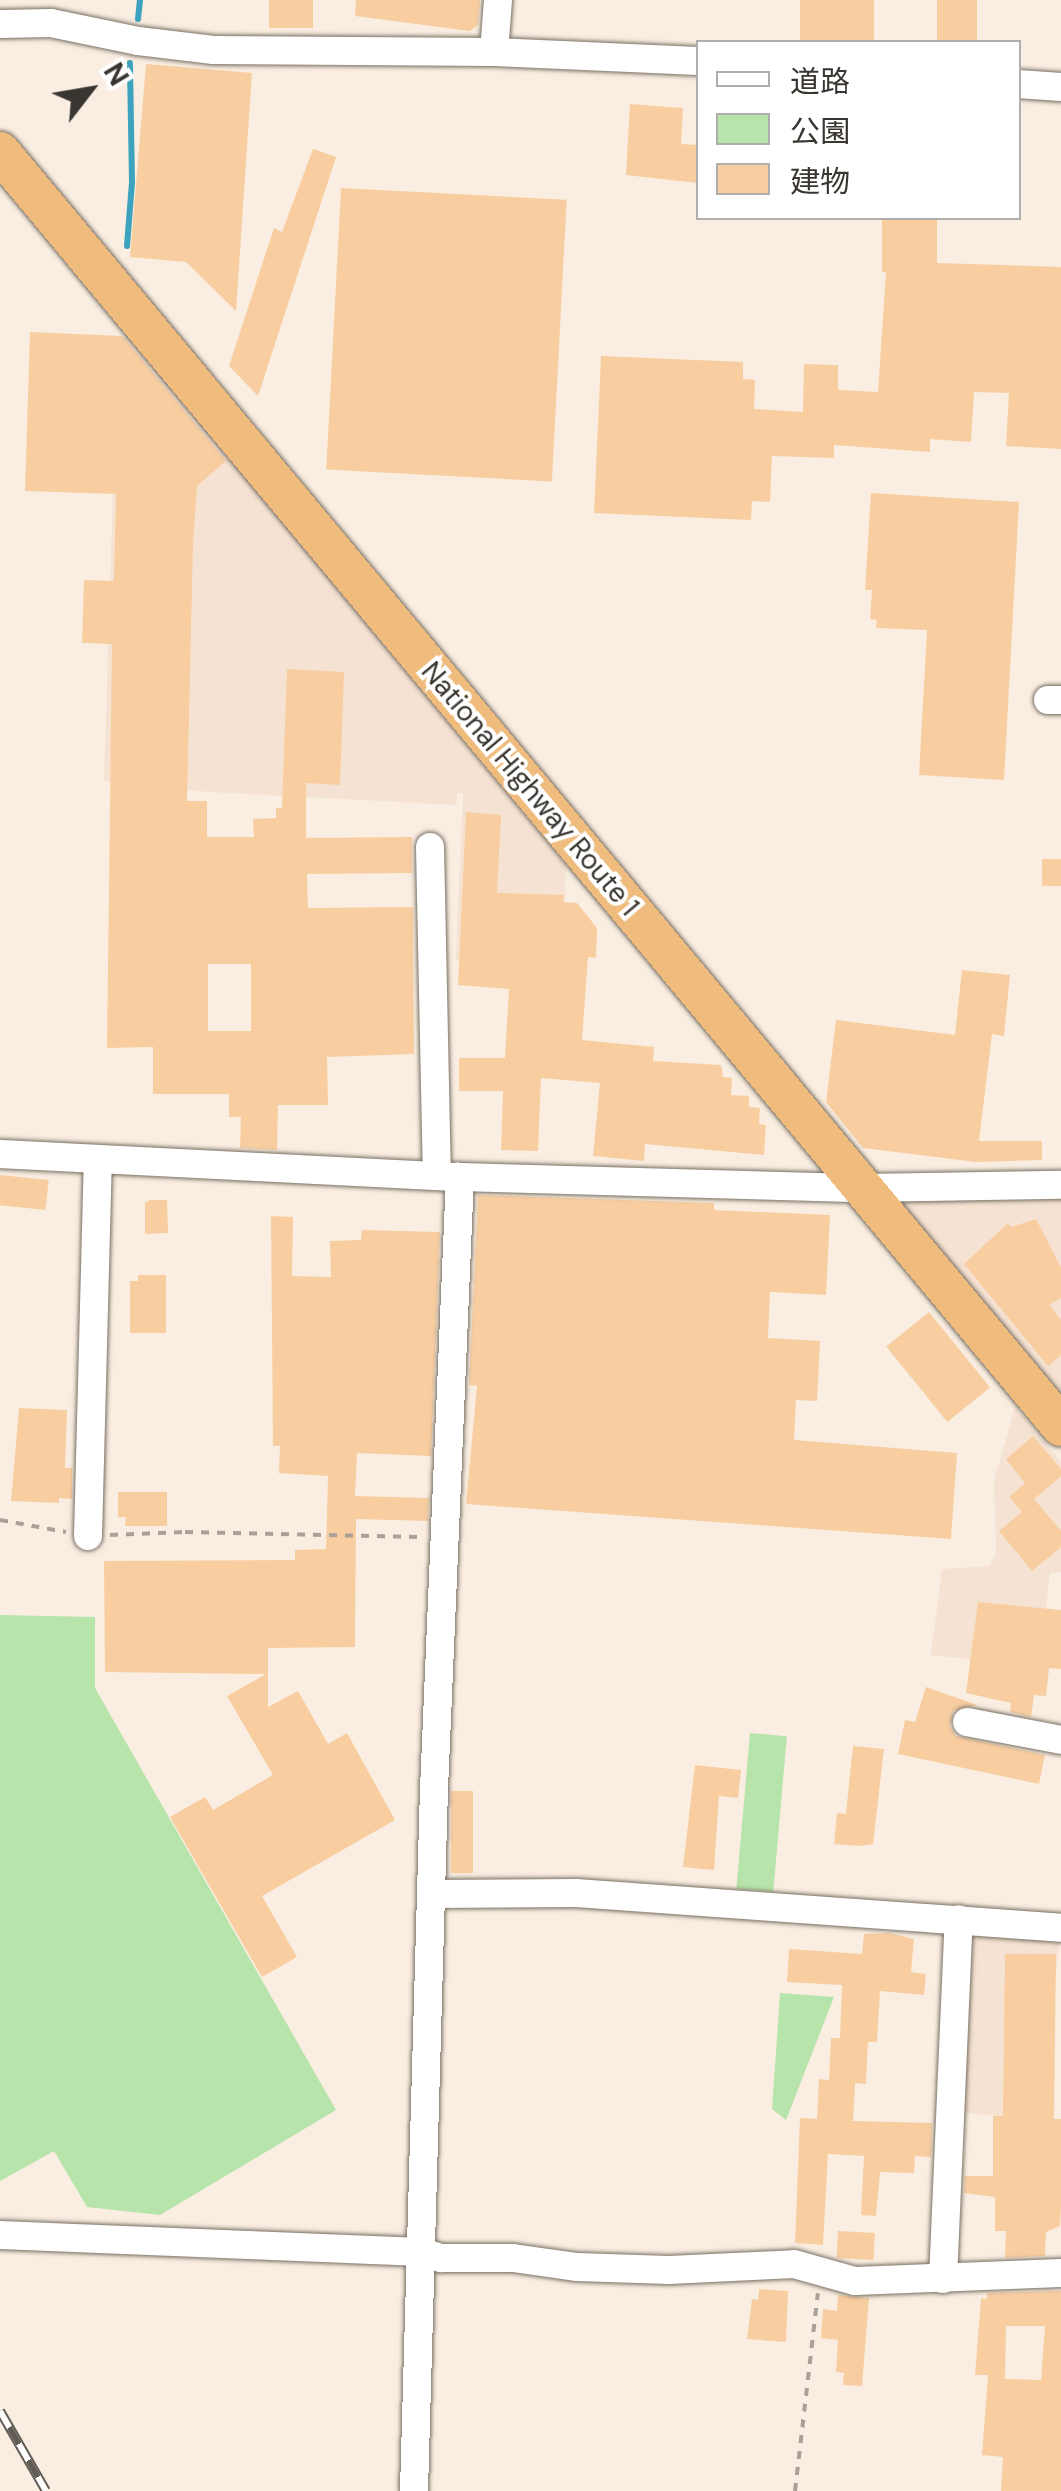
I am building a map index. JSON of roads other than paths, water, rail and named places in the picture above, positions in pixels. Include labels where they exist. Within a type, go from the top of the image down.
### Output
[{"type":"highway","name":"National Highway Route 1","points":[[0,152],[1061,1426]]},
{"type":"street","points":[[494,52],[498,0]]},
{"type":"street","points":[[0,24],[51,23],[138,41],[212,50],[494,52],[696,61]]},
{"type":"street","points":[[1021,84],[1061,88]]},
{"type":"street","points":[[414,2491],[445,1538],[448,1177],[430,847]]},
{"type":"street","points":[[0,1154],[448,1177],[861,1188],[1061,1185]]},
{"type":"street","points":[[88,1536],[98,1160]]},
{"type":"street","points":[[967,1722],[1061,1740]]},
{"type":"street","points":[[432,1894],[576,1893],[1061,1928]]},
{"type":"street","points":[[944,2279],[960,1919]]},
{"type":"street","points":[[0,2234],[422,2252],[441,2258],[514,2258],[577,2267],[669,2270],[794,2264],[855,2281],[1061,2272]]},
{"type":"waterway","points":[[138,19],[140,0]]},
{"type":"waterway","points":[[127,246],[132,182],[130,63]]},
{"type":"railway","points":[[0,2411],[46,2491]]}]
